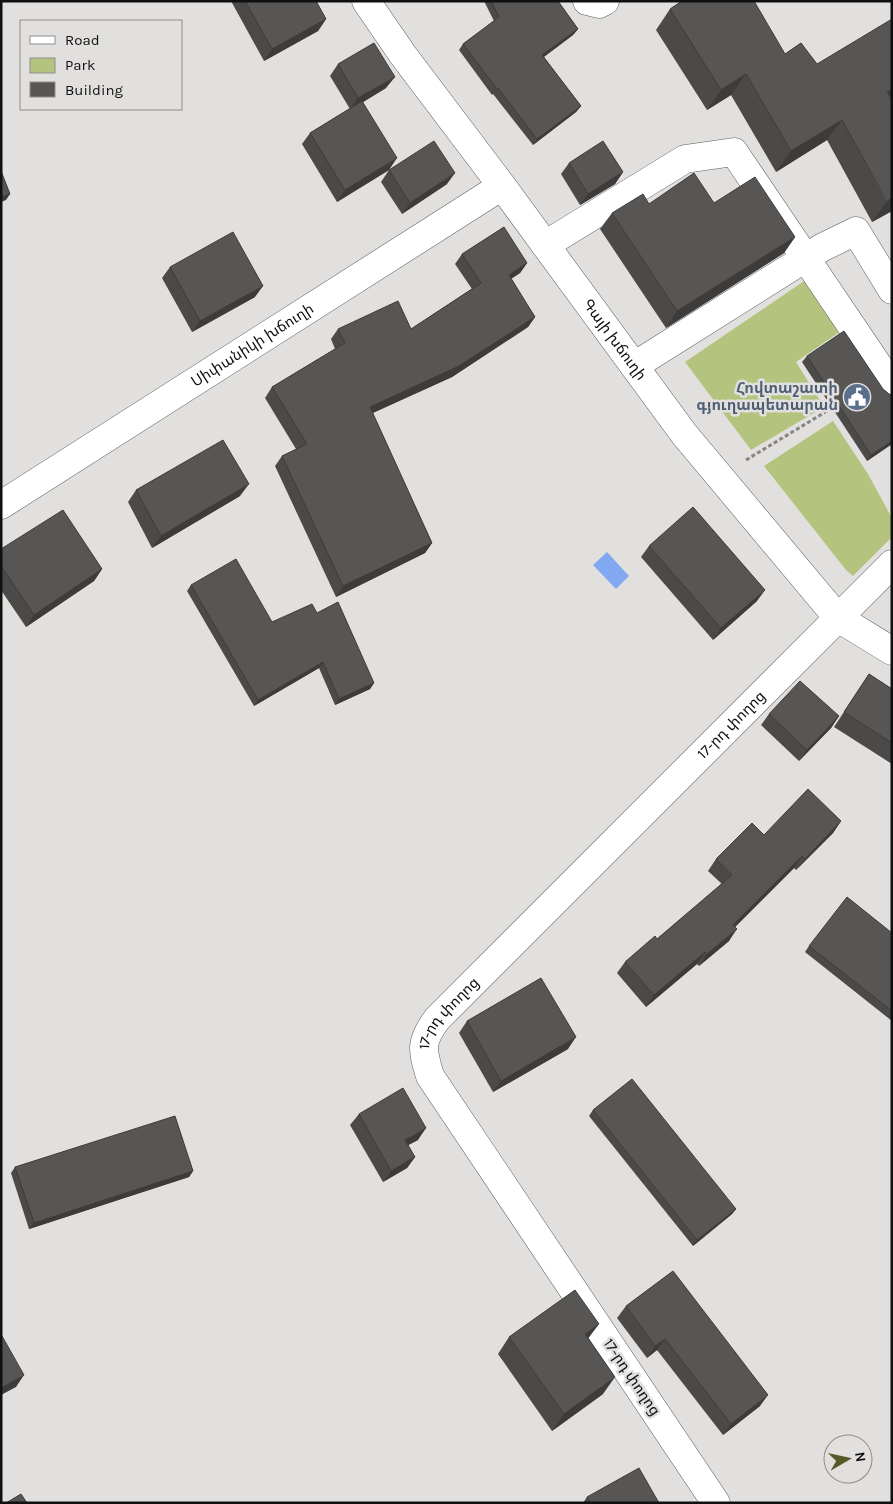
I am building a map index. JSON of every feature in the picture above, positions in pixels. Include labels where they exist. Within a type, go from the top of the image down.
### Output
[{"type":"main road","name":"Գայի խճուղի","points":[[366,1],[403,56],[502,186],[684,434],[838,618],[892,651]]},
{"type":"main road","points":[[588,1],[599,4],[605,1]]},
{"type":"main road","points":[[545,245],[685,159],[734,152],[892,386]]},
{"type":"main road","name":"Սիփանիկի խճուղի","points":[[1,505],[502,186]]},
{"type":"main road","points":[[634,366],[806,258],[856,230],[892,290]]},
{"type":"main road","name":"17-րդ փողոց","points":[[716,1503],[430,1076],[424,1054],[426,1034],[437,1019],[892,564]]},
{"type":"path","points":[[746,460],[827,411]]},
{"type":"green space","points":[[810,277],[844,329],[796,362],[824,407],[751,450],[685,362]]},
{"type":"green space","points":[[833,421],[868,474],[892,518],[892,537],[853,576],[846,570],[764,466]]},
{"type":"water","points":[[607,552],[629,576],[616,589],[593,565]]},
{"type":"building","points":[[245,1],[316,1],[326,19],[272,49]]},
{"type":"building","points":[[491,1],[558,1],[578,29],[542,55],[581,106],[537,139],[463,44],[499,17]]},
{"type":"building","points":[[682,1],[754,1],[785,54],[801,43],[817,64],[892,19],[892,89],[887,92],[892,100],[892,198],[887,201],[842,120],[791,151],[746,74],[721,90],[670,9]]},
{"type":"building","points":[[374,43],[395,77],[358,98],[338,64]]},
{"type":"building","points":[[362,101],[397,158],[345,190],[310,133]]},
{"type":"building","points":[[434,141],[455,173],[410,203],[389,170]]},
{"type":"building","points":[[603,141],[623,172],[588,194],[569,163]]},
{"type":"building","points":[[1,171],[10,194],[1,197]]},
{"type":"building","points":[[694,173],[714,203],[755,177],[795,237],[677,311],[612,213],[643,194],[649,204]]},
{"type":"building","points":[[504,227],[527,263],[509,275],[535,317],[459,366],[370,407],[432,543],[343,586],[282,456],[307,444],[272,387],[345,343],[338,329],[398,301],[411,329],[481,283],[462,254]]},
{"type":"building","points":[[233,232],[263,286],[200,321],[170,267]]},
{"type":"building","points":[[844,331],[883,389],[892,395],[892,441],[871,455],[807,356]]},
{"type":"building","points":[[223,440],[249,484],[161,536],[136,490]]},
{"type":"building","points":[[693,507],[765,590],[721,628],[649,546]]},
{"type":"building","points":[[63,510],[102,569],[34,615],[1,566],[1,549]]},
{"type":"building","points":[[236,559],[272,622],[312,604],[317,613],[338,602],[374,683],[339,699],[323,662],[258,700],[191,585]]},
{"type":"building","points":[[869,674],[892,689],[892,743],[844,712]]},
{"type":"building","points":[[800,681],[839,716],[807,750],[769,714]]},
{"type":"building","points":[[808,789],[841,821],[805,859],[802,856],[733,925],[737,929],[707,954],[705,952],[654,995],[625,962],[655,936],[657,939],[732,875],[716,859],[752,823],[764,835]]},
{"type":"building","points":[[847,897],[892,933],[892,1011],[809,946]]},
{"type":"building","points":[[541,978],[576,1037],[501,1081],[467,1021]]},
{"type":"building","points":[[632,1079],[736,1209],[697,1240],[593,1110]]},
{"type":"building","points":[[403,1088],[426,1128],[405,1140],[415,1157],[391,1171],[359,1114]]},
{"type":"building","points":[[175,1116],[193,1171],[34,1223],[15,1167]]},
{"type":"building","points":[[673,1271],[768,1395],[731,1424],[665,1339],[655,1346],[626,1306]]},
{"type":"building","points":[[575,1290],[599,1324],[585,1334],[615,1377],[564,1414],[509,1337]]},
{"type":"building","points":[[1,1337],[24,1375],[1,1388]]},
{"type":"building","points":[[639,1468],[659,1503],[590,1503],[587,1497]]},
{"type":"building","points":[[21,1494],[27,1503],[6,1503]]},
{"type":"place","name":"Հովտաշատի գյուղապետարան","points":[[857,397]]}]
